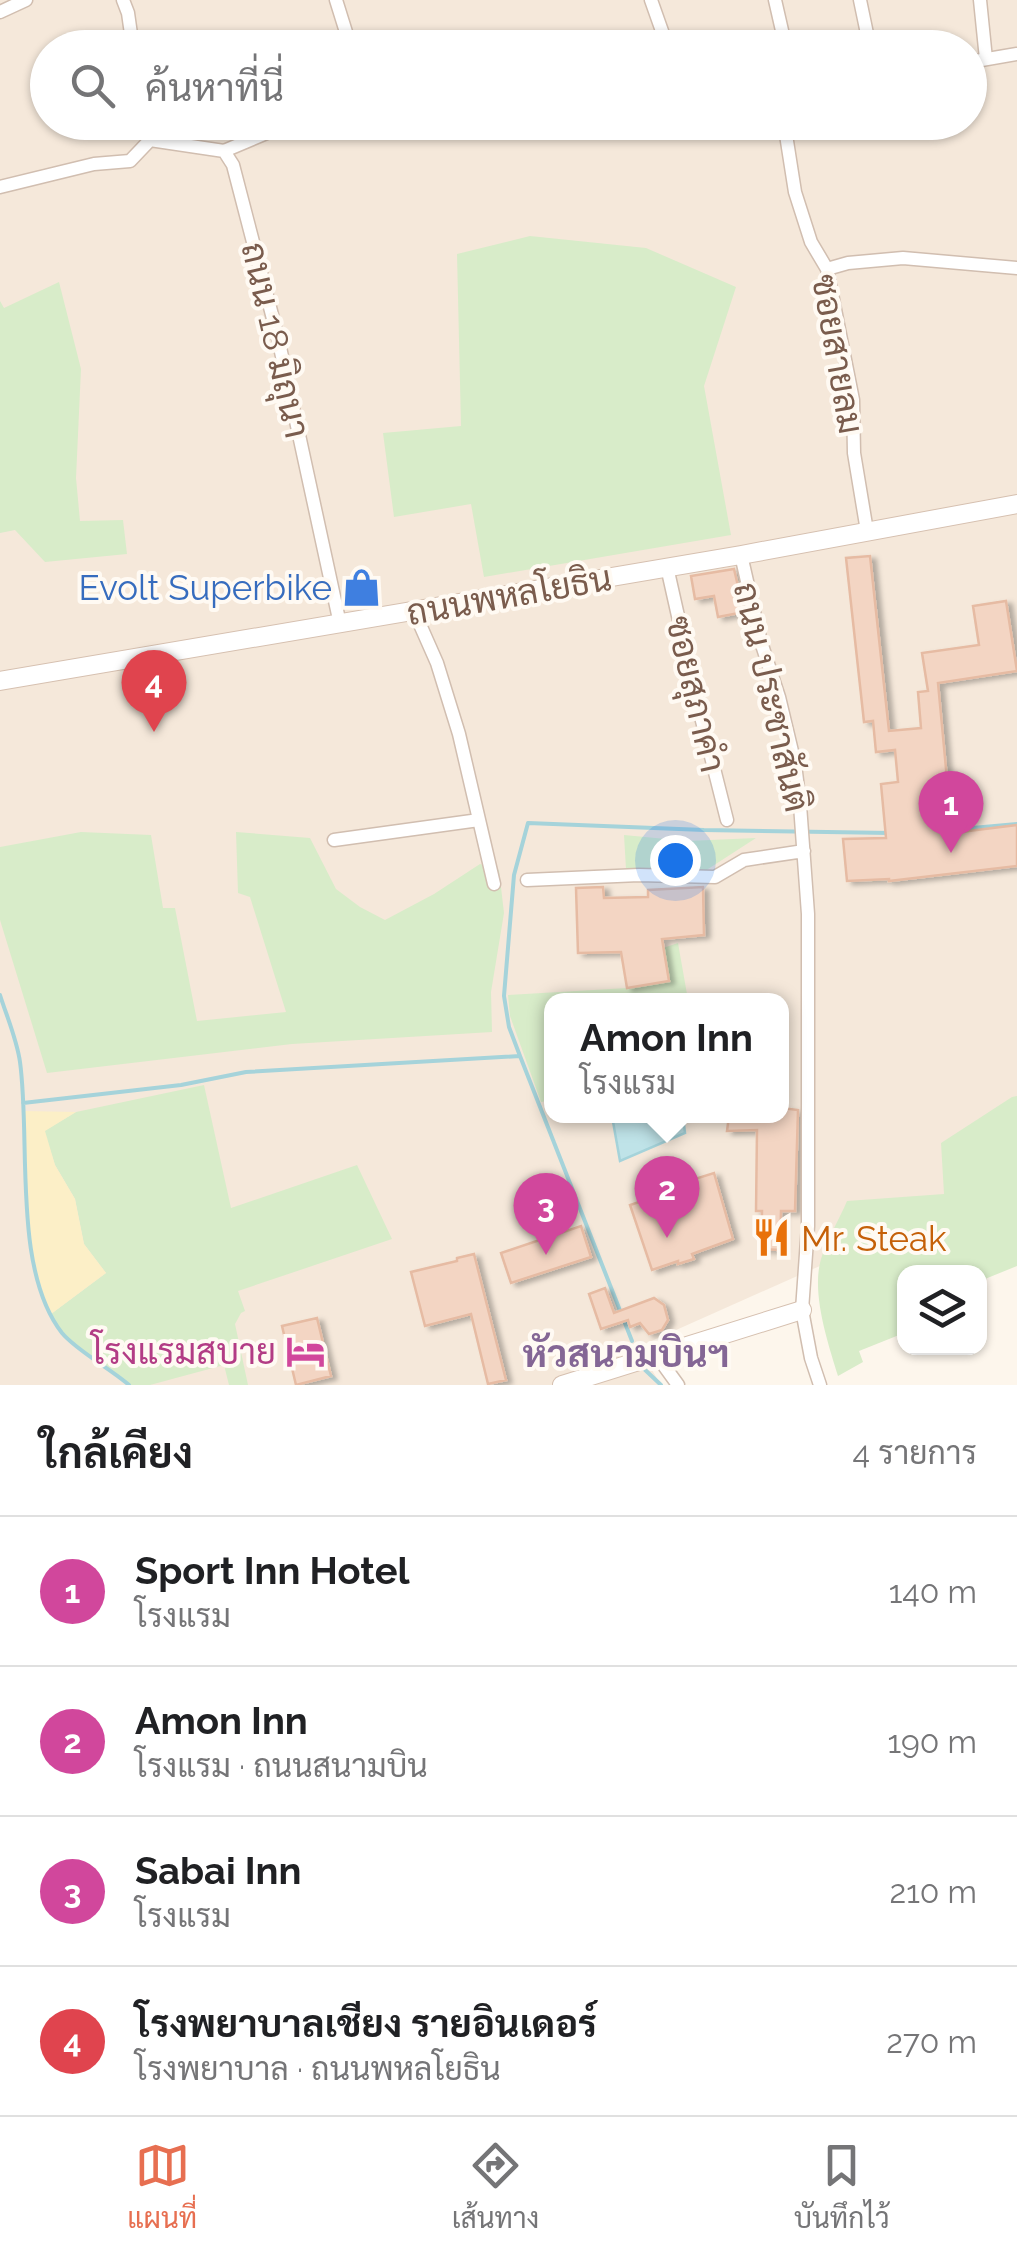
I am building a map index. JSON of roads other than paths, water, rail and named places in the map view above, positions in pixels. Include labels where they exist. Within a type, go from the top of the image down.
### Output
[{"type":"main road","name":"ถนนพหลโยธิน","points":[[0,681],[1017,504]]},
{"type":"main road","points":[[562,1385],[802,1310]]},
{"type":"street","points":[[0,12],[26,0]]},
{"type":"street","points":[[124,0],[130,30]]},
{"type":"street","points":[[336,0],[345,30]]},
{"type":"street","points":[[651,0],[662,30]]},
{"type":"street","points":[[775,0],[782,30]]},
{"type":"street","points":[[860,0],[866,30]]},
{"type":"street","points":[[980,0],[983,30]]},
{"type":"street","points":[[987,59],[1017,54]]},
{"type":"street","points":[[0,187],[94,164],[130,160],[150,140],[224,151],[251,140]]},
{"type":"street","name":"ซอยสายลม","points":[[787,140],[795,192],[810,242],[827,269],[853,400],[854,453],[868,532]]},
{"type":"street","name":"ถนน 18 มิถุนา","points":[[224,151],[234,165],[278,338],[340,624]]},
{"type":"street","points":[[827,269],[903,258],[1017,268]]},
{"type":"street","name":"ถนน ประชาสันติ","points":[[741,555],[795,764],[803,838],[808,914],[808,1226],[802,1310],[820,1385]]},
{"type":"street","name":"ซอยสุภาคำ","points":[[668,567],[726,820]]},
{"type":"street","points":[[414,611],[438,663],[459,734],[494,884]]},
{"type":"street","points":[[334,840],[479,820]]},
{"type":"street","points":[[526,880],[640,875],[715,877],[744,860],[803,838]]},
{"type":"street","points":[[657,1356],[678,1385]]},
{"type":"water","points":[[613,1123],[684,1123],[685,1133],[620,1161]]},
{"type":"waterway","points":[[520,1056],[509,1027],[504,996],[514,875],[528,823],[891,833]]},
{"type":"waterway","points":[[950,830],[1017,824]]},
{"type":"waterway","points":[[0,995],[20,1062],[26,1203],[36,1275],[46,1306],[68,1340],[129,1385]]},
{"type":"waterway","points":[[23,1103],[181,1085],[246,1072],[520,1056],[544,1117]]},
{"type":"waterway","points":[[546,1123],[632,1341]]},
{"type":"waterway","points":[[642,1367],[661,1385]]},
{"type":"place","name":"Evolt Superbike","points":[[362,587]]},
{"type":"place","name":"โรงพยาบาลเชียง รายอินเดอร์","points":[[154,732]]},
{"type":"place","name":"Sport Inn Hotel","points":[[951,853]]},
{"type":"place","name":"Amon Inn","points":[[667,1238]]},
{"type":"place","name":"Mr. Steak","points":[[771,1238]]},
{"type":"place","name":"Sabai Inn","points":[[546,1255]]},
{"type":"place","name":"โรงแรมสบาย","points":[[306,1351]]},
{"type":"district","name":"หัวสนามบินฯ","points":[[626,1353]]}]
